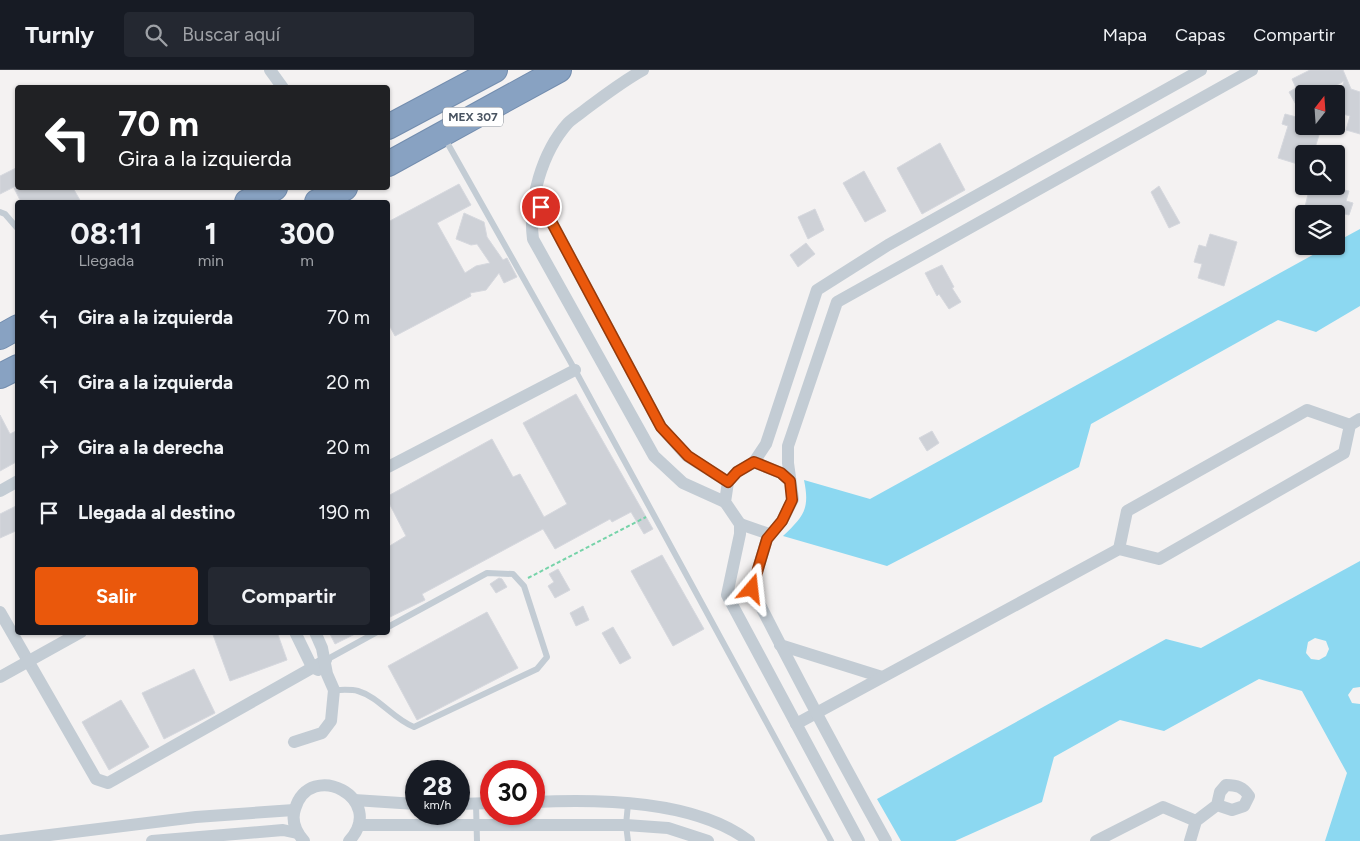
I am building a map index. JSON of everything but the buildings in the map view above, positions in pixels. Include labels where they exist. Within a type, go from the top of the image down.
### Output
[{"type":"highway","name":"MEX 307","points":[[390,126],[495,70]]},
{"type":"highway","name":"MEX 307","points":[[390,163],[560,70]]},
{"type":"highway","points":[[251,200],[271,190]]},
{"type":"highway","points":[[321,200],[341,190]]},
{"type":"highway","points":[[0,337],[15,329]]},
{"type":"highway","points":[[0,376],[15,368]]},
{"type":"street","points":[[270,70],[281,85]]},
{"type":"street","points":[[643,70],[624,80],[568,123],[547,156],[530,220],[533,238],[654,456],[683,483],[725,502],[740,524],[740,534],[727,595],[859,841]]},
{"type":"street","points":[[725,502],[728,482],[737,472],[754,462],[766,444],[817,290],[888,245],[1201,70]]},
{"type":"street","points":[[886,841],[816,714],[790,659],[780,644],[752,589],[770,534],[782,521],[792,500],[788,446],[837,302],[1252,70]]},
{"type":"street","points":[[535,198],[552,223],[661,427],[688,456],[728,482]]},
{"type":"street","points":[[390,466],[575,370]]},
{"type":"street","points":[[796,724],[1118,549],[1159,559],[1344,453],[1355,422],[1307,410],[1127,511],[1118,549]]},
{"type":"street","points":[[754,462],[781,473],[790,481]]},
{"type":"street","points":[[0,491],[15,483]]},
{"type":"street","points":[[740,524],[770,534]]},
{"type":"street","points":[[0,612],[96,779],[108,783],[326,660]]},
{"type":"street","points":[[0,676],[76,635]]},
{"type":"street","points":[[296,635],[312,667],[327,674]]},
{"type":"street","points":[[294,742],[322,733],[331,721],[334,690],[327,674],[326,660],[316,635]]},
{"type":"street","points":[[780,644],[882,676]]},
{"type":"street","points":[[300,837],[294,825],[294,810],[306,792],[316,786],[326,785],[337,787],[354,800],[360,816],[359,825],[349,841]]},
{"type":"street","points":[[354,800],[405,803]]},
{"type":"street","points":[[545,802],[628,804],[672,810],[709,819],[749,841]]},
{"type":"street","points":[[470,804],[480,804]]},
{"type":"street","points":[[1190,841],[1196,821],[1217,805]]},
{"type":"street","points":[[1096,841],[1163,807],[1196,821]]},
{"type":"street","points":[[1,841],[196,817],[294,810]]},
{"type":"street","points":[[359,825],[626,825],[668,828],[708,841]]},
{"type":"street","points":[[152,841],[283,830],[300,837]]},
{"type":"lane","points":[[442,134],[575,370],[831,841]]},
{"type":"lane","points":[[0,212],[5,214],[15,226]]},
{"type":"lane","points":[[334,690],[356,690],[366,694],[402,722],[414,727],[537,669],[548,657],[524,586],[513,574],[487,572],[390,626]]},
{"type":"lane","points":[[326,660],[372,635]]},
{"type":"lane","points":[[476,804],[477,841]]},
{"type":"lane","points":[[628,804],[626,825],[628,841]]},
{"type":"path","points":[[520,582],[652,514]]},
{"type":"water","points":[[1360,229],[1360,306],[1316,332],[1278,320],[1091,424],[1079,467],[887,566],[783,536],[796,523],[804,511],[806,490],[804,480],[870,499],[1313,255],[1345,255],[1345,237]]},
{"type":"water","points":[[1360,561],[1360,687],[1353,688],[1348,695],[1352,703],[1360,704],[1360,841],[1325,841],[1347,773],[1302,691],[1259,679],[1164,731],[1120,720],[1054,757],[1042,802],[955,841],[901,841],[877,799],[1166,639],[1201,648]],"holes":[[[1315,638],[1326,641],[1329,649],[1326,656],[1319,660],[1311,659],[1306,653],[1308,642]]]},
{"type":"route","points":[[541,207],[552,223],[661,427],[688,456],[728,482],[737,472],[754,462],[781,473],[790,481],[792,500],[782,521],[767,539],[752,589]]}]
